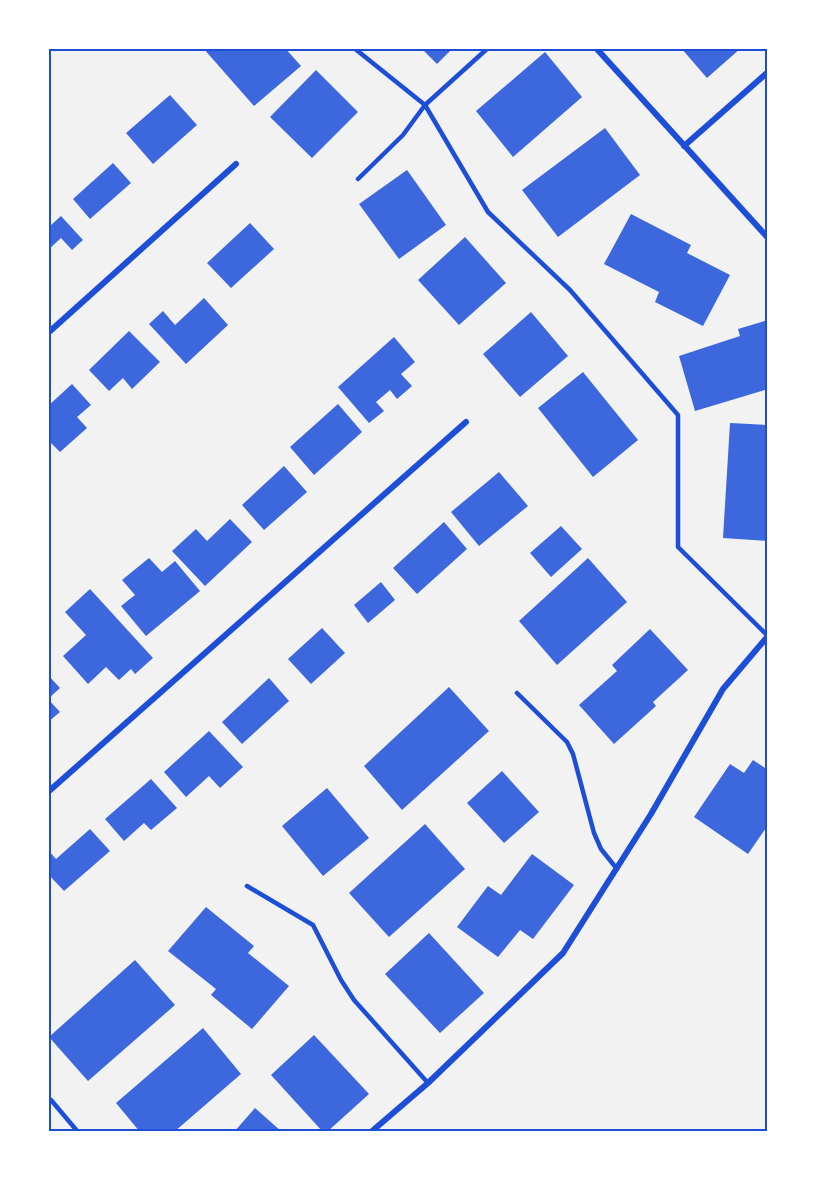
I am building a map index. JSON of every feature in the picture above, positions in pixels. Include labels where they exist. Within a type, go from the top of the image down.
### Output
[{"type":"street","points":[[596,48],[768,238]]},
{"type":"street","points":[[684,146],[768,72]]},
{"type":"street","points":[[48,333],[236,164]]},
{"type":"street","points":[[48,792],[466,422]]},
{"type":"street","points":[[371,1132],[428,1083],[563,953],[651,814],[723,689],[768,636]]},
{"type":"lane","points":[[354,48],[424,105],[488,212],[570,290],[678,415],[678,547],[768,636]]},
{"type":"lane","points":[[357,179],[403,135],[424,105],[488,48]]},
{"type":"lane","points":[[517,693],[567,742],[573,754],[594,833],[601,849],[617,868]]},
{"type":"lane","points":[[247,886],[314,925],[341,980],[354,1000],[428,1083]]},
{"type":"lane","points":[[51,1100],[78,1132]]},
{"type":"building","points":[[203,48],[285,48],[301,66],[254,106]]},
{"type":"building","points":[[421,48],[453,48],[437,64]]},
{"type":"building","points":[[681,48],[741,48],[707,78]]},
{"type":"building","points":[[545,52],[582,97],[513,157],[476,111]]},
{"type":"building","points":[[316,70],[358,112],[312,158],[270,117]]},
{"type":"building","points":[[170,95],[197,125],[153,164],[126,133]]},
{"type":"building","points":[[605,128],[640,175],[558,237],[522,190]]},
{"type":"building","points":[[113,163],[131,183],[90,219],[73,199]]},
{"type":"building","points":[[407,170],[446,225],[399,259],[359,204]]},
{"type":"building","points":[[631,214],[691,245],[687,253],[730,275],[703,326],[655,302],[659,292],[604,264]]},
{"type":"building","points":[[61,216],[83,240],[72,250],[61,238],[48,250],[48,224],[50,226]]},
{"type":"building","points":[[250,223],[274,249],[231,288],[207,263]]},
{"type":"building","points":[[465,237],[506,283],[459,325],[418,280]]},
{"type":"building","points":[[204,298],[228,325],[186,364],[149,324],[163,311],[175,325]]},
{"type":"building","points":[[531,312],[568,356],[520,397],[483,354]]},
{"type":"building","points":[[768,320],[768,389],[695,411],[679,356],[740,336],[738,329]]},
{"type":"building","points":[[129,331],[160,362],[132,389],[123,378],[109,391],[89,370]]},
{"type":"building","points":[[394,337],[415,362],[401,374],[412,386],[397,399],[390,390],[376,402],[384,411],[369,423],[338,387]]},
{"type":"building","points":[[583,372],[638,440],[593,477],[538,408]]},
{"type":"building","points":[[72,384],[91,405],[77,417],[87,428],[60,452],[48,440],[48,406]]},
{"type":"building","points":[[338,404],[362,432],[314,475],[290,447]]},
{"type":"building","points":[[730,423],[768,425],[768,541],[723,538]]},
{"type":"building","points":[[284,466],[307,492],[264,530],[242,505]]},
{"type":"building","points":[[499,472],[528,506],[479,546],[451,512]]},
{"type":"building","points":[[230,519],[252,542],[205,586],[172,551],[196,529],[207,541]]},
{"type":"building","points":[[444,522],[467,549],[417,594],[393,568]]},
{"type":"building","points":[[561,526],[582,549],[551,577],[530,553]]},
{"type":"building","points":[[149,558],[162,572],[175,561],[200,591],[146,636],[121,606],[135,595],[122,580]]},
{"type":"building","points":[[588,558],[627,602],[557,665],[519,621]]},
{"type":"building","points":[[381,582],[395,600],[368,623],[354,605]]},
{"type":"building","points":[[90,589],[153,658],[135,674],[131,669],[119,680],[106,667],[88,684],[63,656],[86,635],[65,612]]},
{"type":"building","points":[[322,628],[345,653],[311,684],[288,659]]},
{"type":"building","points":[[650,629],[688,670],[653,702],[656,706],[614,744],[579,705],[617,671],[612,665]]},
{"type":"building","points":[[48,675],[60,688],[48,699]]},
{"type":"building","points":[[269,678],[289,701],[242,744],[222,722]]},
{"type":"building","points":[[449,687],[489,731],[402,810],[364,766]]},
{"type":"building","points":[[48,699],[60,712],[48,722]]},
{"type":"building","points":[[209,731],[243,767],[220,788],[209,776],[186,797],[164,772]]},
{"type":"building","points":[[753,760],[768,770],[768,825],[748,854],[694,817],[730,764],[744,773]]},
{"type":"building","points":[[502,771],[539,812],[504,843],[467,803]]},
{"type":"building","points":[[151,779],[177,808],[151,830],[144,823],[124,841],[105,819]]},
{"type":"building","points":[[327,788],[369,838],[323,876],[282,826]]},
{"type":"building","points":[[425,824],[465,869],[389,937],[349,893]]},
{"type":"building","points":[[90,829],[110,851],[64,891],[48,874],[48,850],[56,859]]},
{"type":"building","points":[[532,854],[574,885],[533,939],[520,930],[498,957],[457,927],[488,886],[501,895]]},
{"type":"building","points":[[206,907],[254,946],[248,953],[289,986],[252,1029],[211,995],[216,989],[168,951]]},
{"type":"building","points":[[429,933],[484,993],[440,1033],[385,974]]},
{"type":"building","points":[[135,960],[175,1005],[88,1081],[49,1037]]},
{"type":"building","points":[[203,1028],[241,1074],[174,1132],[140,1132],[116,1103]]},
{"type":"building","points":[[314,1035],[369,1094],[327,1132],[323,1132],[271,1075]]},
{"type":"building","points":[[255,1108],[282,1132],[234,1132]]}]
